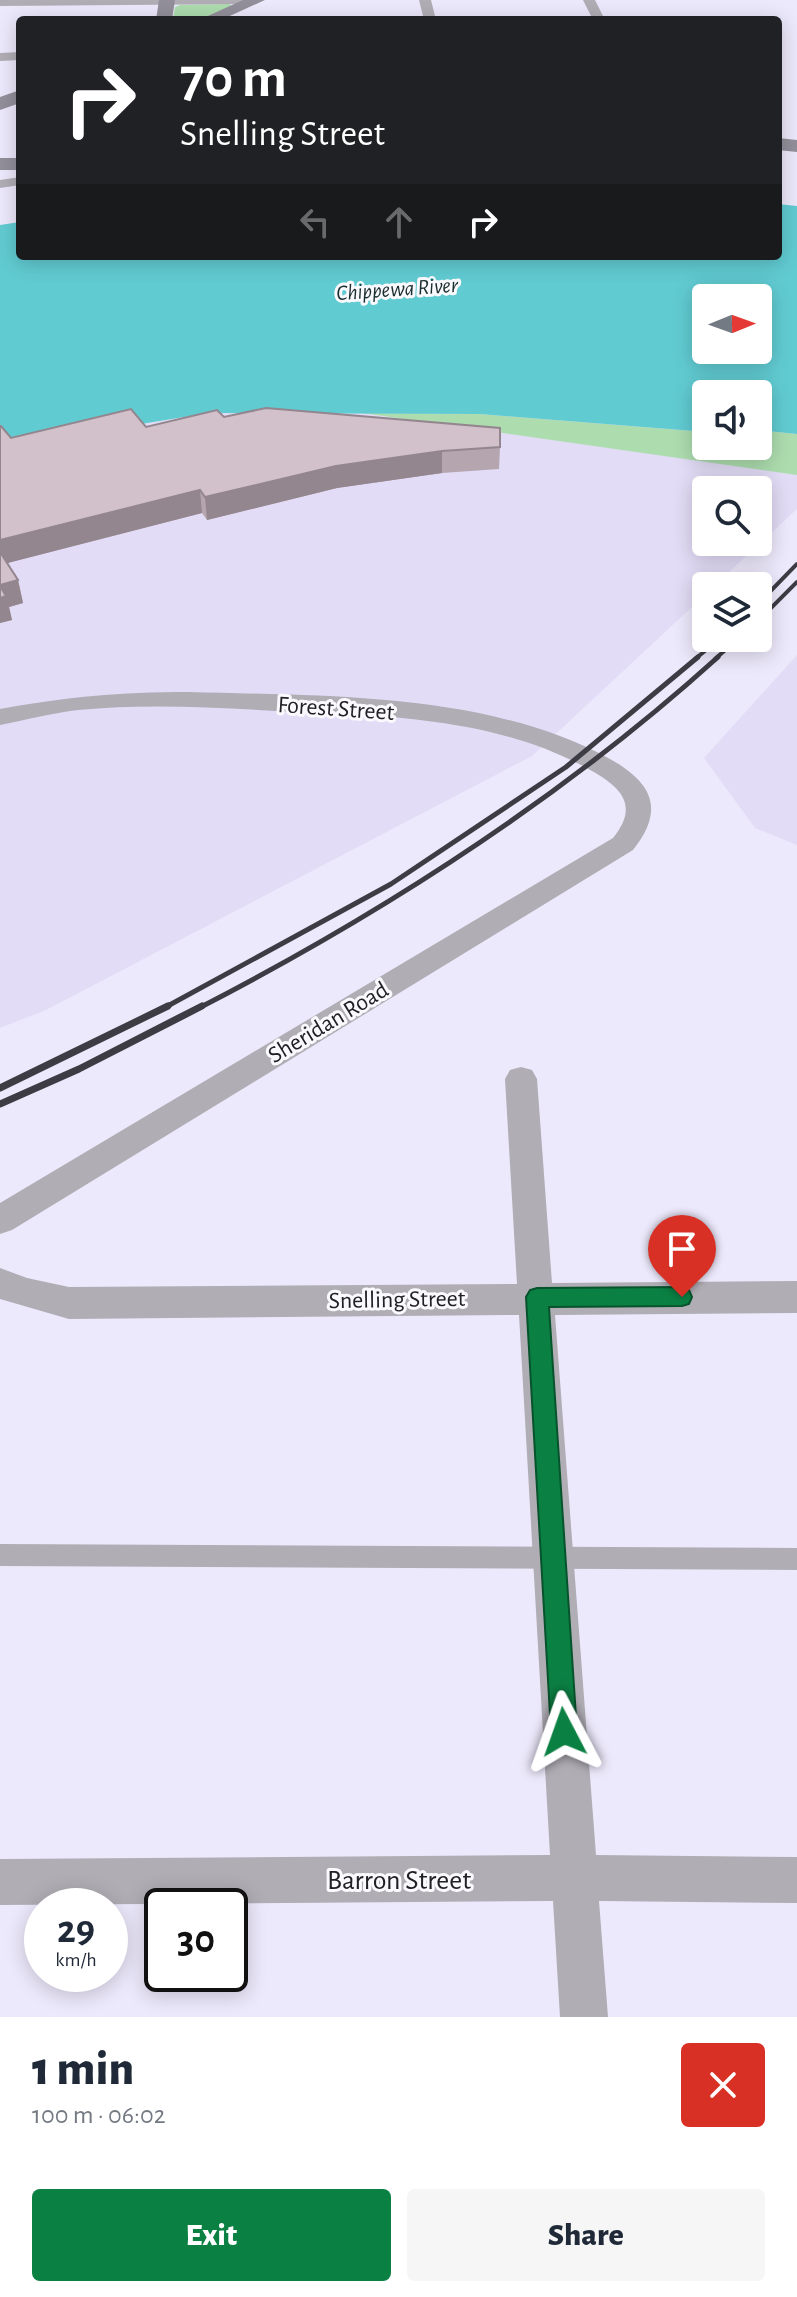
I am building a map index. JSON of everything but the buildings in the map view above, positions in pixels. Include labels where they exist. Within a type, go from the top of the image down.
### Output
[{"type":"main road","points":[[217,16],[256,0]]},
{"type":"street","points":[[0,3],[256,0]]},
{"type":"street","name":"Forest Street","points":[[0,717],[81,702],[191,698],[371,708],[494,725],[559,744],[608,769],[624,779],[636,795],[640,812]]},
{"type":"street","name":"Sheridan Road","points":[[0,1220],[623,844],[636,830],[640,812]]},
{"type":"street","points":[[521,1079],[584,2017]]},
{"type":"street","name":"Snelling Street","points":[[0,1283],[25,1293],[69,1303],[797,1297]]},
{"type":"street","name":"Barron Street","points":[[0,1882],[574,1878],[797,1880]]},
{"type":"lane","points":[[0,1555],[797,1559]]},
{"type":"shaded area","points":[[209,413],[480,414],[692,431],[692,460],[772,460],[772,431],[797,434],[797,509],[772,532],[772,476],[692,476],[692,556],[746,556],[729,572],[692,572],[692,607],[532,756],[46,1010],[0,1028],[0,447]]},
{"type":"shaded area","points":[[797,655],[797,845],[755,828],[704,758]]},
{"type":"green space","points":[[232,6],[208,16],[174,16],[175,7]]},
{"type":"green space","points":[[362,413],[480,414],[692,431],[692,460],[772,460],[772,431],[797,434],[797,475]]},
{"type":"water","name":"Chippewa River","points":[[782,204],[797,206],[797,434],[772,431],[772,380],[692,380],[692,431],[480,414],[209,413],[0,447],[0,225],[16,223],[16,260],[782,260]]},
{"type":"railway","points":[[772,590],[797,564]]},
{"type":"railway","points":[[772,607],[797,582]]},
{"type":"railway","points":[[695,659],[704,652]]},
{"type":"railway","points":[[715,659],[723,652]]},
{"type":"railway","points":[[165,1008],[391,884],[566,767],[698,657]]},
{"type":"railway","points":[[199,1008],[337,932],[470,849],[597,758],[718,657]]},
{"type":"railway","points":[[0,1104],[79,1069],[202,1006]]},
{"type":"railway","points":[[0,1088],[165,1008]]},
{"type":"route","points":[[564,1732],[537,1297],[682,1297]]}]
